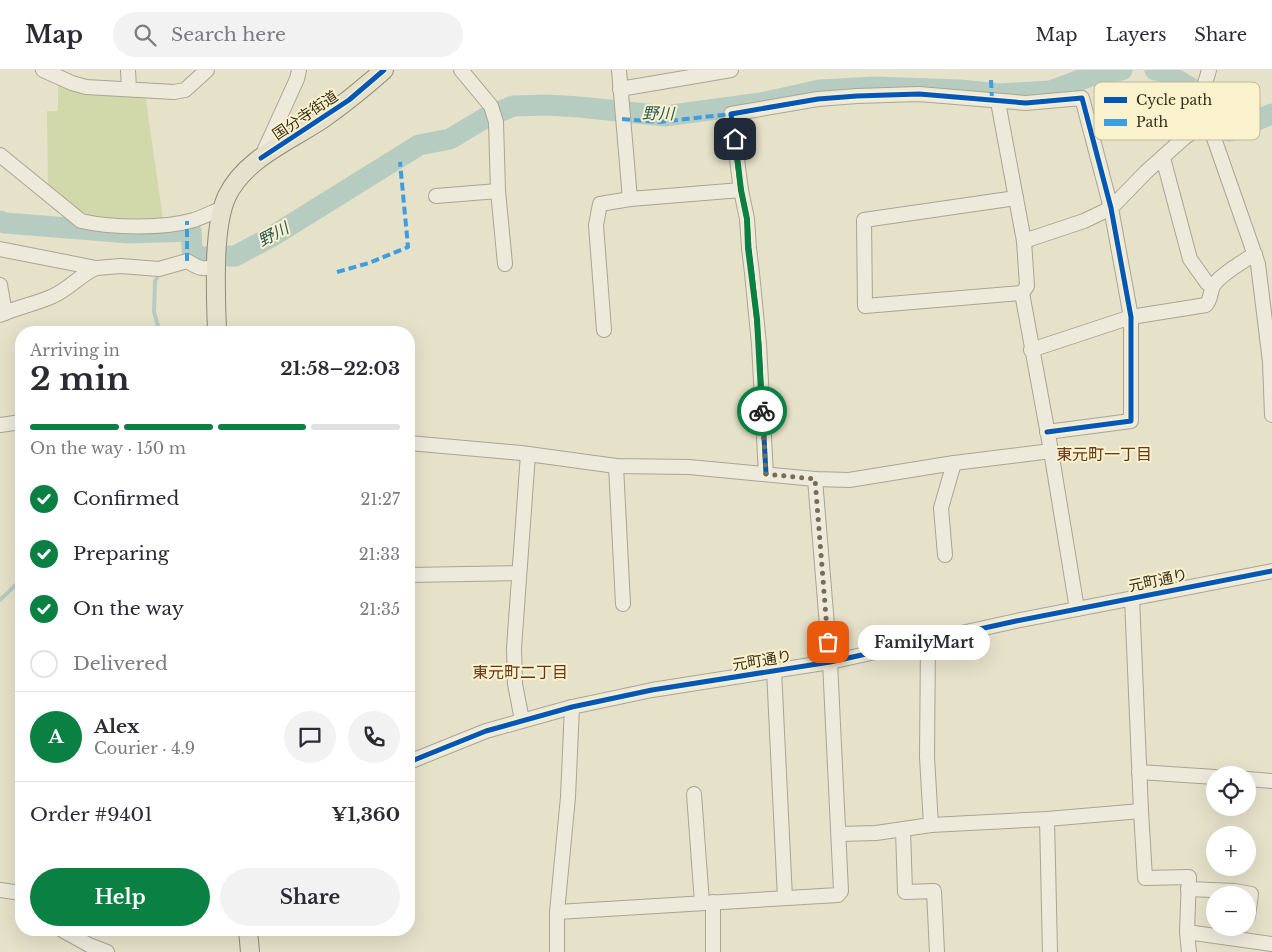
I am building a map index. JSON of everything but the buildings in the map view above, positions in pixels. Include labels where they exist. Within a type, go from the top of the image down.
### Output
[{"type":"main road","name":"国分寺街道","points":[[218,326],[217,265],[219,222],[227,196],[233,185],[260,158],[348,100],[384,70]]},
{"type":"main road","points":[[249,936],[250,952]]},
{"type":"street","points":[[44,70],[72,83],[86,87],[180,91],[185,90],[207,70]]},
{"type":"street","points":[[128,70],[129,89]]},
{"type":"street","points":[[260,158],[297,79],[299,70]]},
{"type":"street","points":[[461,70],[491,106],[496,122],[498,191],[505,264]]},
{"type":"street","points":[[619,70],[630,199]]},
{"type":"street","points":[[620,89],[731,70]]},
{"type":"street","points":[[1205,82],[1209,70]]},
{"type":"street","points":[[766,474],[757,319],[748,248],[747,219],[741,190],[731,114],[818,99],[919,94],[1026,103],[1082,98],[1112,208],[1131,317],[1131,422],[1047,432]]},
{"type":"street","points":[[998,102],[1024,241],[1027,286],[1022,293],[1078,609]]},
{"type":"street","points":[[1024,241],[1084,222],[1112,208],[1182,140]]},
{"type":"street","points":[[1215,140],[1258,264],[1270,362],[1272,415]]},
{"type":"street","points":[[0,155],[81,221],[130,226],[167,224],[192,221],[223,208]]},
{"type":"street","points":[[1163,158],[1190,259],[1207,283],[1213,286]]},
{"type":"street","points":[[604,330],[596,225],[600,204],[630,199],[741,190]]},
{"type":"street","points":[[436,196],[498,191]]},
{"type":"street","points":[[1016,198],[864,220],[865,306],[1022,293]]},
{"type":"street","points":[[0,249],[96,268],[121,266],[159,269],[187,261],[206,270],[217,265]]},
{"type":"street","points":[[1031,350],[1131,317],[1206,305],[1210,300],[1213,286],[1236,265],[1255,254]]},
{"type":"street","points":[[0,285],[2,314],[52,296],[67,288],[86,272],[96,268]]},
{"type":"street","points":[[200,268],[208,286],[217,294]]},
{"type":"street","points":[[0,425],[15,423]]},
{"type":"street","points":[[415,444],[528,454],[616,466],[689,467],[815,479],[849,480],[954,463],[1051,451]]},
{"type":"street","points":[[522,720],[515,684],[514,648],[528,454]]},
{"type":"street","points":[[945,555],[941,508],[954,463]]},
{"type":"street","points":[[616,466],[623,604]]},
{"type":"street","points":[[557,912],[838,895],[841,891],[830,662],[815,479]]},
{"type":"street","name":"元町通り","points":[[415,760],[486,731],[572,707],[652,690],[830,662],[1078,609],[1272,571]]},
{"type":"street","points":[[415,575],[519,573]]},
{"type":"street","points":[[1132,598],[1145,878],[1189,877],[1187,932],[1189,952]]},
{"type":"street","points":[[928,640],[927,757],[931,825]]},
{"type":"street","points":[[774,670],[785,898]]},
{"type":"street","points":[[557,952],[557,912],[568,797],[572,707]]},
{"type":"street","points":[[1139,772],[1206,776]]},
{"type":"street","points":[[1256,780],[1272,781]]},
{"type":"street","points":[[694,794],[713,952]]},
{"type":"street","points":[[839,834],[876,833],[931,825],[1048,819],[1141,810]]},
{"type":"street","points":[[1048,819],[1050,952]]},
{"type":"street","points":[[903,830],[905,892],[934,891],[937,952]]},
{"type":"street","points":[[1188,889],[1206,890]]},
{"type":"street","points":[[0,890],[15,892]]},
{"type":"street","points":[[1187,932],[1206,933]]},
{"type":"street","points":[[73,936],[107,952]]},
{"type":"street","points":[[1250,936],[1272,944]]},
{"type":"green space","points":[[58,84],[145,94],[163,219],[109,220],[88,216],[71,207],[48,187],[47,111],[58,111]]},
{"type":"waterway","name":"野川","points":[[228,256],[235,256],[271,237],[419,145],[450,139],[485,118],[513,106],[547,105],[580,107],[665,116],[761,103],[820,90],[875,87],[960,90],[999,94],[1050,91],[1094,75],[1122,70]]},
{"type":"waterway","name":"野川","points":[[1155,70],[1162,71],[1181,82]]},
{"type":"waterway","name":"野川","points":[[1260,119],[1272,114]]},
{"type":"waterway","name":"野川","points":[[0,221],[5,223],[130,233],[191,231],[192,249],[198,257],[209,257]]},
{"type":"waterway","points":[[157,278],[155,281],[154,312],[158,326]]},
{"type":"waterway","points":[[0,600],[15,586]]},
{"type":"marked path","points":[[991,80],[992,101]]},
{"type":"marked path","points":[[622,119],[659,122],[731,114]]},
{"type":"marked path","points":[[337,272],[369,263],[408,247],[400,162]]},
{"type":"marked path","points":[[187,221],[187,261]]},
{"type":"cycle path","points":[[261,158],[349,100],[384,70]]},
{"type":"cycle path","points":[[766,474],[759,344],[747,219],[741,190],[731,114],[818,99],[919,94],[1026,103],[1082,98],[1111,208],[1131,317],[1131,421],[1047,432]]},
{"type":"cycle path","points":[[415,760],[486,731],[572,707],[652,690],[830,662],[1016,621],[1272,571]]},
{"type":"way so far","points":[[762,411],[766,474],[815,479],[828,642]]},
{"type":"place","name":"FamilyMart","points":[[828,642]]},
{"type":"district","name":"東元町一丁目","points":[[1104,454]]},
{"type":"district","name":"東元町二丁目","points":[[520,672]]},
{"type":"route","points":[[735,139],[741,190],[747,219],[748,248],[757,319],[762,411]]}]
